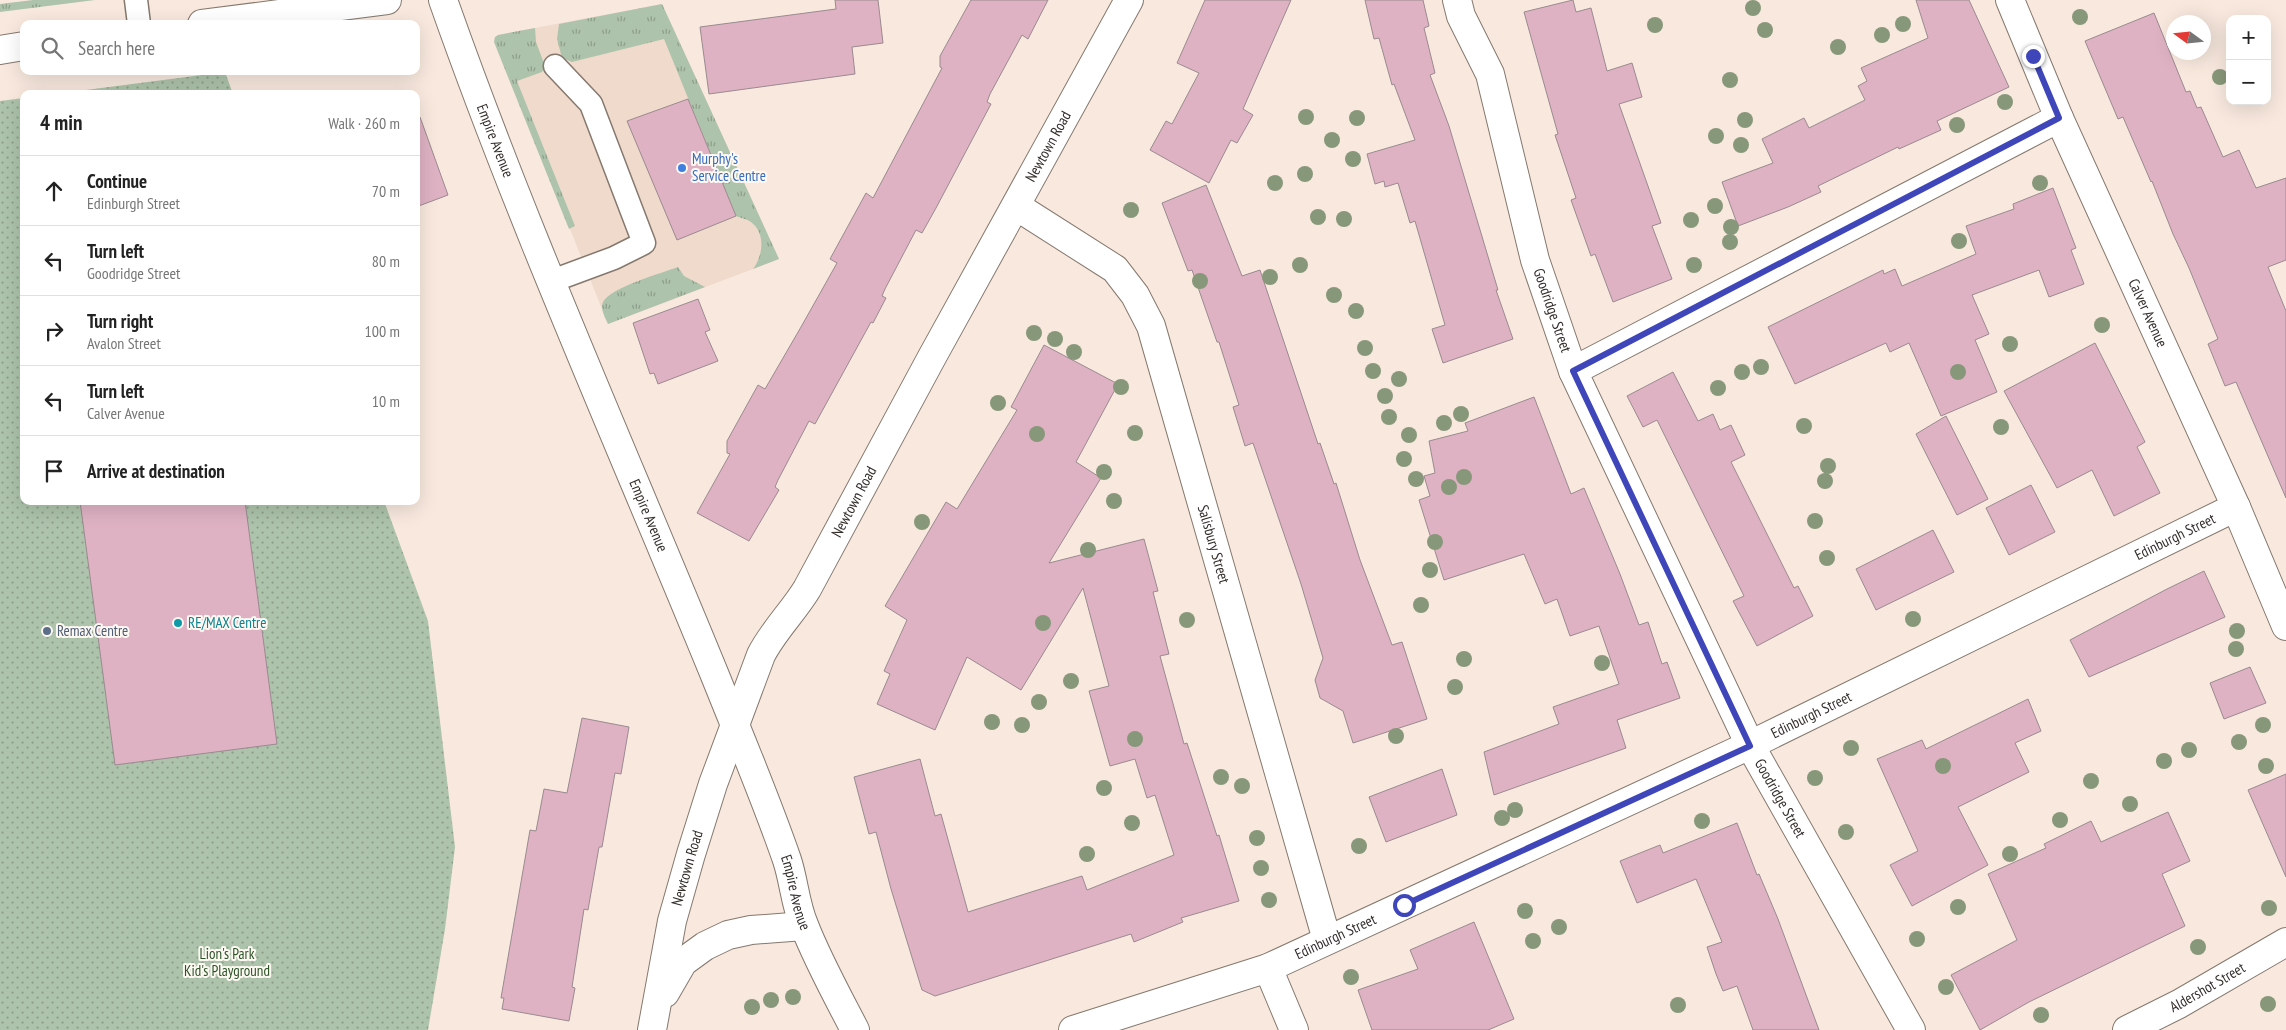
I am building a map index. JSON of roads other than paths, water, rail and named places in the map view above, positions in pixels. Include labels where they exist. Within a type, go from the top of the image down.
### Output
[{"type":"street","points":[[218,20],[272,7],[387,0]]},
{"type":"street","name":"Empire Avenue","points":[[443,0],[465,62],[552,281],[734,726],[788,864],[804,926],[855,1030]]},
{"type":"street","name":"Newtown Road","points":[[653,1021],[678,902],[713,784],[751,678],[769,639],[796,607],[807,589],[932,357],[1129,0]]},
{"type":"street","name":"Goodridge Street","points":[[1457,0],[1461,16],[1490,74],[1535,260],[1573,371],[1750,746],[1911,1030]]},
{"type":"street","name":"Calver Avenue","points":[[2010,0],[2059,118],[2236,507],[2286,626]]},
{"type":"street","points":[[0,50],[20,47]]},
{"type":"street","points":[[1573,371],[2059,118]]},
{"type":"street","name":"Salisbury Street","points":[[1016,206],[1115,269],[1135,295],[1152,326],[1327,940]]},
{"type":"street","name":"Edinburgh Street","points":[[1073,1030],[1268,968],[1750,746],[2236,507]]},
{"type":"street","points":[[653,1021],[683,962],[706,946],[736,934],[770,928],[804,926]]},
{"type":"street","name":"Aldershot Street","points":[[2127,1030],[2179,1004],[2286,942]]},
{"type":"street","points":[[1268,968],[1294,1030]]},
{"type":"lane","points":[[136,0],[138,20]]},
{"type":"lane","points":[[552,281],[614,258],[644,243],[591,104],[555,66]]},
{"type":"place","name":"Murphy's Service Centre","points":[[682,168]]},
{"type":"place","name":"RE/MAX Centre","points":[[178,623]]},
{"type":"place","name":"Remax Centre","points":[[47,631]]},
{"type":"park label","name":"Lion's Park Kid's Playground","points":[[227,962]]}]
